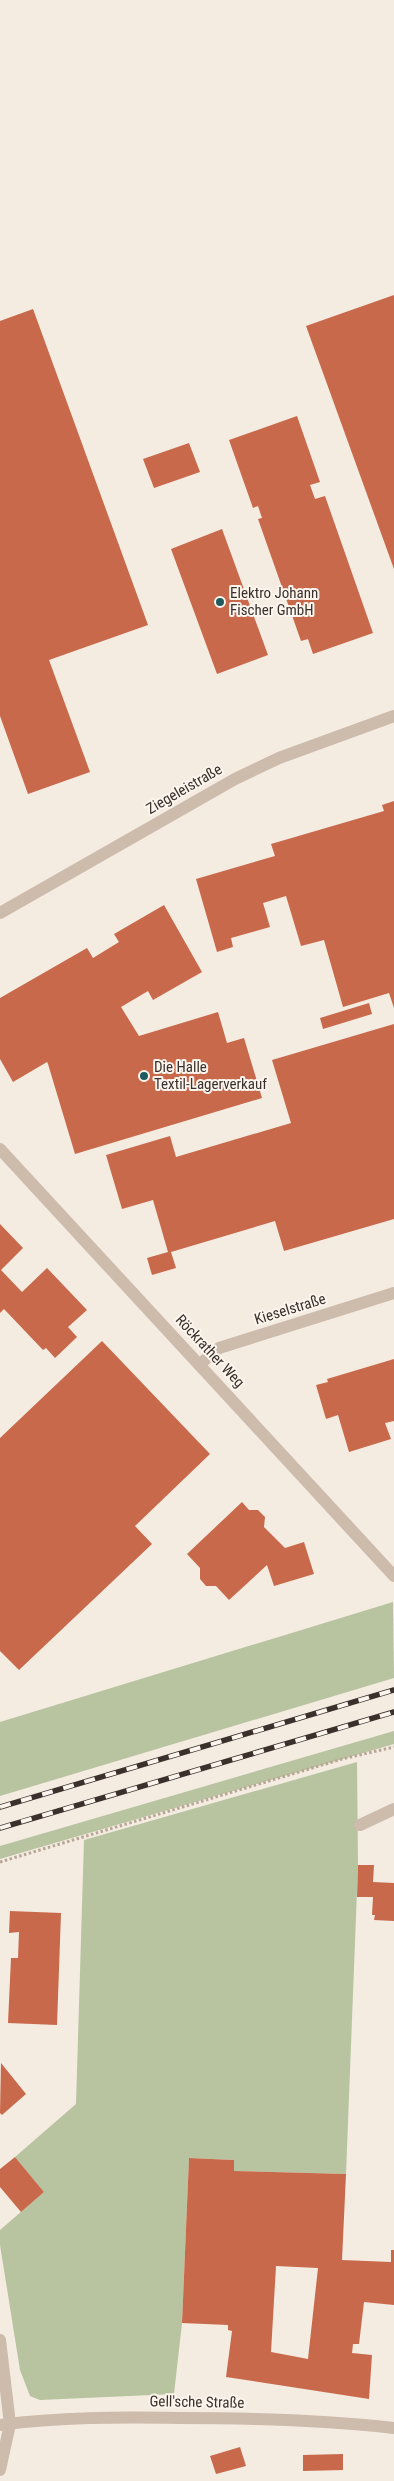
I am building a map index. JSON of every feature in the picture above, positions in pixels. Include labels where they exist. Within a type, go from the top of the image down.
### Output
[{"type":"street","name":"Ziegeleistraße","points":[[0,913],[235,779],[279,758],[394,716]]},
{"type":"street","name":"Röckrather Weg","points":[[0,1149],[394,1576]]},
{"type":"street","name":"Kieselstraße","points":[[200,1364],[219,1348],[394,1293]]},
{"type":"street","points":[[360,1825],[394,1809]]},
{"type":"street","points":[[0,2340],[5,2425],[0,2470]]},
{"type":"street","name":"Gell'sche Straße","points":[[5,2425],[115,2417],[318,2422],[394,2428]]},
{"type":"path","points":[[0,1862],[342,1759],[394,1747]]},
{"type":"green space","points":[[393,1602],[394,1678],[0,1796],[0,1722]]},
{"type":"green space","points":[[394,1731],[394,1744],[0,1859],[0,1846]]},
{"type":"green space","points":[[357,1762],[358,1865],[346,2174],[234,2171],[234,2160],[189,2158],[182,2323],[174,2394],[40,2400],[30,2396],[20,2370],[0,2245],[0,2230],[44,2192],[15,2157],[76,2104],[84,1840]]},
{"type":"building","points":[[394,295],[394,569],[306,326]]},
{"type":"building","points":[[33,309],[148,625],[49,660],[90,772],[28,794],[0,716],[0,321]]},
{"type":"building","points":[[297,416],[320,482],[310,485],[315,499],[325,496],[373,633],[313,654],[308,639],[301,641],[258,519],[262,518],[258,506],[253,508],[229,440]]},
{"type":"building","points":[[189,443],[200,472],[154,488],[143,459]]},
{"type":"building","name":"Elektro Johann Fischer GmbH","points":[[222,529],[268,655],[217,674],[171,549]]},
{"type":"building","points":[[394,801],[394,1008],[389,993],[343,1007],[324,940],[301,946],[286,896],[263,903],[270,927],[231,938],[233,947],[217,952],[196,879],[275,856],[271,844],[384,811],[382,805]]},
{"type":"building","points":[[164,905],[202,972],[153,1000],[148,991],[121,1007],[139,1036],[218,1012],[227,1043],[244,1038],[262,1098],[75,1154],[47,1062],[13,1082],[0,1059],[0,998],[87,948],[93,958],[119,942],[114,934]]},
{"type":"building","points":[[369,1003],[372,1014],[323,1029],[320,1018]]},
{"type":"building","points":[[394,1024],[394,1219],[284,1251],[275,1221],[171,1252],[176,1268],[152,1275],[147,1258],[168,1252],[153,1200],[122,1209],[106,1155],[170,1136],[176,1157],[291,1123],[272,1060]]},
{"type":"building","points":[[0,1224],[23,1248],[1,1270],[22,1292],[47,1268],[87,1310],[68,1327],[77,1337],[55,1358],[46,1348],[43,1350],[4,1309],[0,1313]]},
{"type":"building","points":[[102,1341],[210,1454],[135,1526],[152,1544],[19,1670],[0,1651],[0,1438]]},
{"type":"building","points":[[394,1359],[394,1421],[385,1423],[391,1439],[349,1452],[338,1415],[326,1419],[316,1385],[328,1382],[327,1379]]},
{"type":"building","points":[[242,1502],[249,1510],[258,1510],[265,1517],[264,1527],[285,1548],[304,1542],[314,1574],[274,1586],[267,1565],[229,1600],[216,1586],[206,1586],[200,1579],[200,1568],[187,1554]]},
{"type":"building","points":[[358,1865],[374,1865],[373,1882],[394,1883],[394,1921],[374,1920],[375,1915],[372,1915],[373,1897],[357,1897]]},
{"type":"building","points":[[10,1911],[61,1913],[57,2025],[8,2023],[11,1958],[18,1958],[19,1932],[9,1933]]},
{"type":"building","points":[[1,2063],[26,2094],[2,2115],[0,2113]]},
{"type":"building","points":[[15,2157],[44,2192],[21,2212],[0,2187],[0,2169]]},
{"type":"building","points":[[189,2158],[234,2160],[234,2171],[346,2174],[342,2260],[391,2262],[391,2250],[394,2250],[394,2305],[364,2302],[359,2344],[353,2344],[352,2353],[372,2355],[369,2399],[226,2377],[232,2331],[228,2330],[228,2325],[182,2323]],"holes":[[[276,2266],[318,2268],[308,2359],[271,2352]]]},
{"type":"building","points":[[240,2447],[246,2466],[216,2474],[210,2456]]},
{"type":"building","points":[[343,2454],[343,2470],[303,2471],[303,2455]]},
{"type":"railway","points":[[0,1807],[394,1690]]},
{"type":"railway","points":[[0,1828],[394,1712]]},
{"type":"place","name":"Elektro Johann Fischer GmbH","points":[[220,602]]},
{"type":"place","name":"Die Halle Textil-Lagerverkauf","points":[[144,1076]]}]
